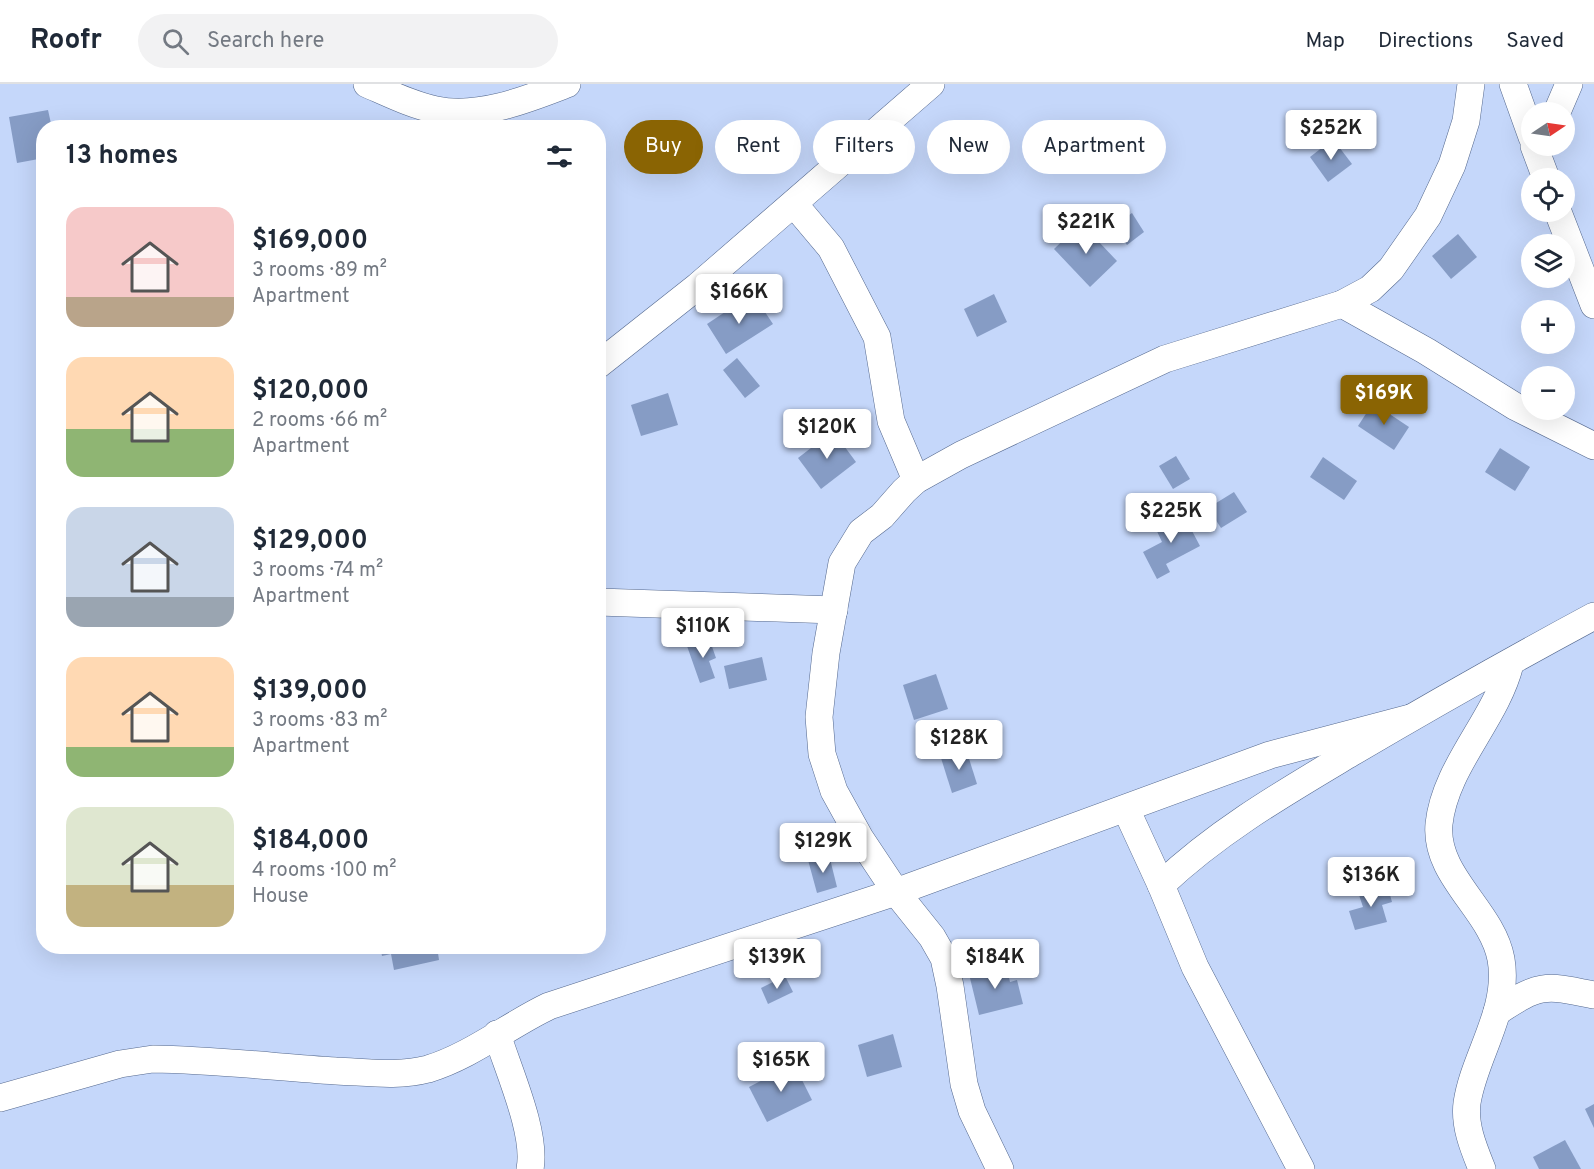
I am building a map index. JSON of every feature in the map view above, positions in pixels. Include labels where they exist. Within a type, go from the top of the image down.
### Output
[{"type":"street","points":[[367,84],[407,102],[456,112],[482,110],[537,96],[567,84]]},
{"type":"street","points":[[606,358],[698,286],[931,84]]},
{"type":"street","points":[[1000,1169],[972,1111],[964,1084],[944,958],[932,937],[896,892],[860,838],[834,791],[822,754],[819,717],[825,653],[842,563],[849,548],[861,532],[882,516],[916,480],[960,455],[1165,359],[1342,304],[1370,289],[1391,269],[1428,216],[1455,154],[1466,121],[1471,84]]},
{"type":"street","points":[[1512,84],[1521,108]]},
{"type":"street","points":[[1561,102],[1569,84]]},
{"type":"street","points":[[794,204],[831,248],[877,337],[891,421],[916,480]]},
{"type":"street","points":[[1562,222],[1594,305]]},
{"type":"street","points":[[1342,304],[1425,351],[1516,407],[1594,446]]},
{"type":"street","points":[[606,602],[834,610]]},
{"type":"street","points":[[1161,885],[1216,837],[1260,806],[1410,718],[1594,616]]},
{"type":"street","points":[[1482,1169],[1468,1131],[1467,1103],[1497,1012],[1502,986],[1501,958],[1488,927],[1443,853],[1438,827],[1443,800],[1495,706],[1505,684],[1510,664]]},
{"type":"street","points":[[0,1098],[120,1064],[153,1059],[411,1073],[448,1062],[549,1006],[896,892],[1270,755],[1410,718]]},
{"type":"street","points":[[1126,809],[1195,967],[1301,1169]]},
{"type":"street","points":[[1497,1012],[1524,994],[1544,987],[1561,987],[1594,995]]},
{"type":"street","points":[[497,1034],[530,1136],[532,1158],[530,1169]]},
{"type":"building","points":[[48,110],[50,120],[36,120],[36,159],[17,163],[9,117]]},
{"type":"building","points":[[1333,139],[1352,164],[1328,182],[1310,157]]},
{"type":"building","points":[[1132,213],[1144,232],[1127,245],[1113,226]]},
{"type":"building","points":[[1081,223],[1117,261],[1090,287],[1054,249]]},
{"type":"building","points":[[1458,234],[1477,257],[1451,279],[1432,256]]},
{"type":"building","points":[[994,294],[1007,322],[977,337],[964,309]]},
{"type":"building","points":[[746,298],[754,310],[761,306],[773,324],[726,354],[707,324]]},
{"type":"building","points":[[737,358],[760,386],[745,398],[723,370]]},
{"type":"building","points":[[668,393],[678,425],[641,436],[631,405]]},
{"type":"building","points":[[1373,403],[1409,427],[1394,450],[1358,426]]},
{"type":"building","points":[[833,431],[856,462],[821,489],[798,458]]},
{"type":"building","points":[[1500,448],[1530,467],[1515,491],[1485,472]]},
{"type":"building","points":[[1176,456],[1190,479],[1173,489],[1159,466]]},
{"type":"building","points":[[1323,457],[1357,481],[1344,500],[1310,477]]},
{"type":"building","points":[[1234,492],[1247,512],[1221,528],[1208,508]]},
{"type":"building","points":[[1182,512],[1200,546],[1166,564],[1170,572],[1157,579],[1143,552],[1162,542],[1155,527]]},
{"type":"building","points":[[709,638],[716,658],[709,661],[715,678],[700,683],[687,646]]},
{"type":"building","points":[[762,657],[767,680],[729,689],[724,666]]},
{"type":"building","points":[[936,674],[948,709],[914,720],[903,685]]},
{"type":"building","points":[[966,749],[977,784],[952,793],[941,758]]},
{"type":"building","points":[[829,855],[837,887],[817,893],[808,860]]},
{"type":"building","points":[[1387,884],[1392,902],[1382,905],[1387,922],[1355,930],[1349,911],[1363,907],[1358,892]]},
{"type":"building","points":[[391,954],[438,954],[439,960],[394,970]]},
{"type":"building","points":[[1006,965],[1010,982],[1017,980],[1023,1004],[979,1015],[969,974]]},
{"type":"building","points":[[785,976],[793,992],[768,1004],[761,988]]},
{"type":"building","points":[[893,1034],[902,1067],[867,1077],[858,1045]]},
{"type":"building","points":[[794,1064],[812,1100],[767,1122],[749,1087]]},
{"type":"building","points":[[1594,1104],[1594,1128],[1585,1109]]},
{"type":"building","points":[[1565,1140],[1581,1169],[1539,1169],[1533,1157]]}]
